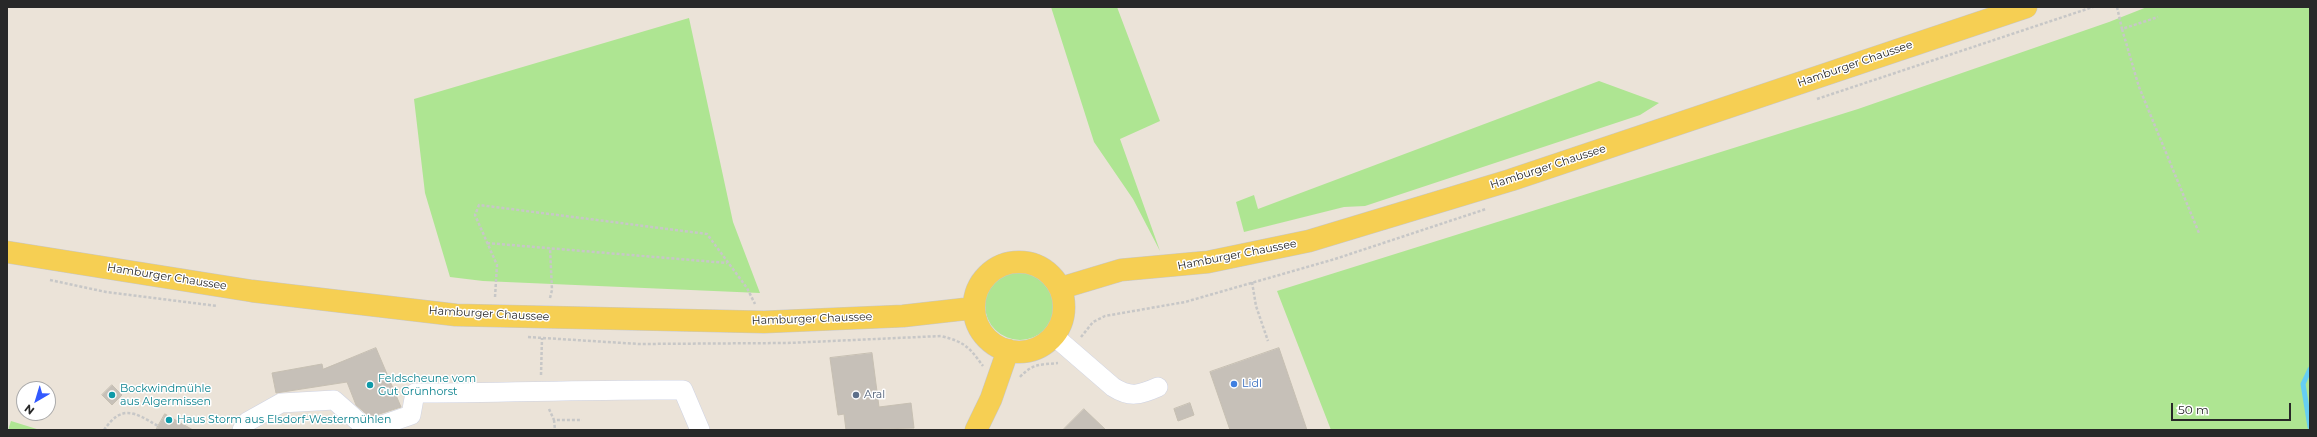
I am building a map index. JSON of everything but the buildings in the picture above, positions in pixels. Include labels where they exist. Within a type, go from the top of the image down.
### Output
[{"type":"main road","name":"Hamburger Chaussee","points":[[1061,288],[1121,270],[1208,262],[1309,241],[1511,180],[2026,7]]},
{"type":"main road","name":"Hamburger Chaussee","points":[[7,252],[252,291],[456,315],[764,322],[903,316],[974,308]]},
{"type":"main road","points":[[1009,262],[1025,262],[1040,266],[1052,275],[1061,288],[1064,300],[1064,313],[1061,325],[1054,336],[1045,344],[1033,350],[1020,352],[994,345],[984,335],[977,322],[974,308],[976,292],[983,279],[995,268],[1009,262]]},
{"type":"main road","points":[[976,430],[991,398],[1008,350]]},
{"type":"lane","points":[[1054,336],[1112,387],[1123,394],[1138,394],[1158,387]]},
{"type":"lane","points":[[242,430],[246,422],[281,402],[334,400],[368,430],[411,415],[416,393],[525,393],[585,389],[683,390],[700,430]]},
{"type":"path","points":[[2117,7],[2139,87],[2199,233]]},
{"type":"path","points":[[2122,28],[2158,17]]},
{"type":"path","points":[[491,316],[496,288],[496,265],[475,215],[479,205],[707,234],[747,288],[764,322]]},
{"type":"path","points":[[487,243],[550,247],[728,263]]},
{"type":"path","points":[[545,317],[552,290],[550,247]]},
{"type":"path","points":[[1252,282],[1256,306],[1268,341]]},
{"type":"path","points":[[104,430],[116,415],[127,412],[135,413],[158,426]]},
{"type":"path","points":[[554,420],[555,430]]},
{"type":"green space","points":[[1051,7],[1117,7],[1160,121],[1120,139],[1160,251],[1133,199],[1094,142]]},
{"type":"green space","points":[[2147,7],[2310,7],[2310,430],[1331,430],[1277,291],[1858,109],[2109,22]]},
{"type":"green space","points":[[689,18],[733,222],[760,293],[483,281],[450,277],[425,193],[414,99]]},
{"type":"green space","points":[[1599,81],[1659,103],[1640,115],[1365,206],[1344,207],[1244,232],[1236,202],[1254,195],[1258,209]]},
{"type":"green space","points":[[1020,270],[1033,273],[1045,280],[1052,292],[1055,305],[1052,318],[1045,330],[1033,337],[1020,340],[1007,337],[995,330],[988,318],[985,305],[988,292],[995,280],[1007,273]]},
{"type":"green space","points":[[11,421],[40,430],[8,430]]},
{"type":"waterway","points":[[2310,369],[2303,384],[2310,427]]},
{"type":"place","name":"Lidl","points":[[1234,384]]},
{"type":"place","name":"Feldscheune vom Gut Grünhorst","points":[[370,385]]},
{"type":"place","name":"Bockwindmühle aus Algermissen","points":[[112,395]]},
{"type":"place","name":"Aral","points":[[856,395]]},
{"type":"place","name":"Haus Storm aus Elsdorf-Westermühlen","points":[[169,420]]}]
